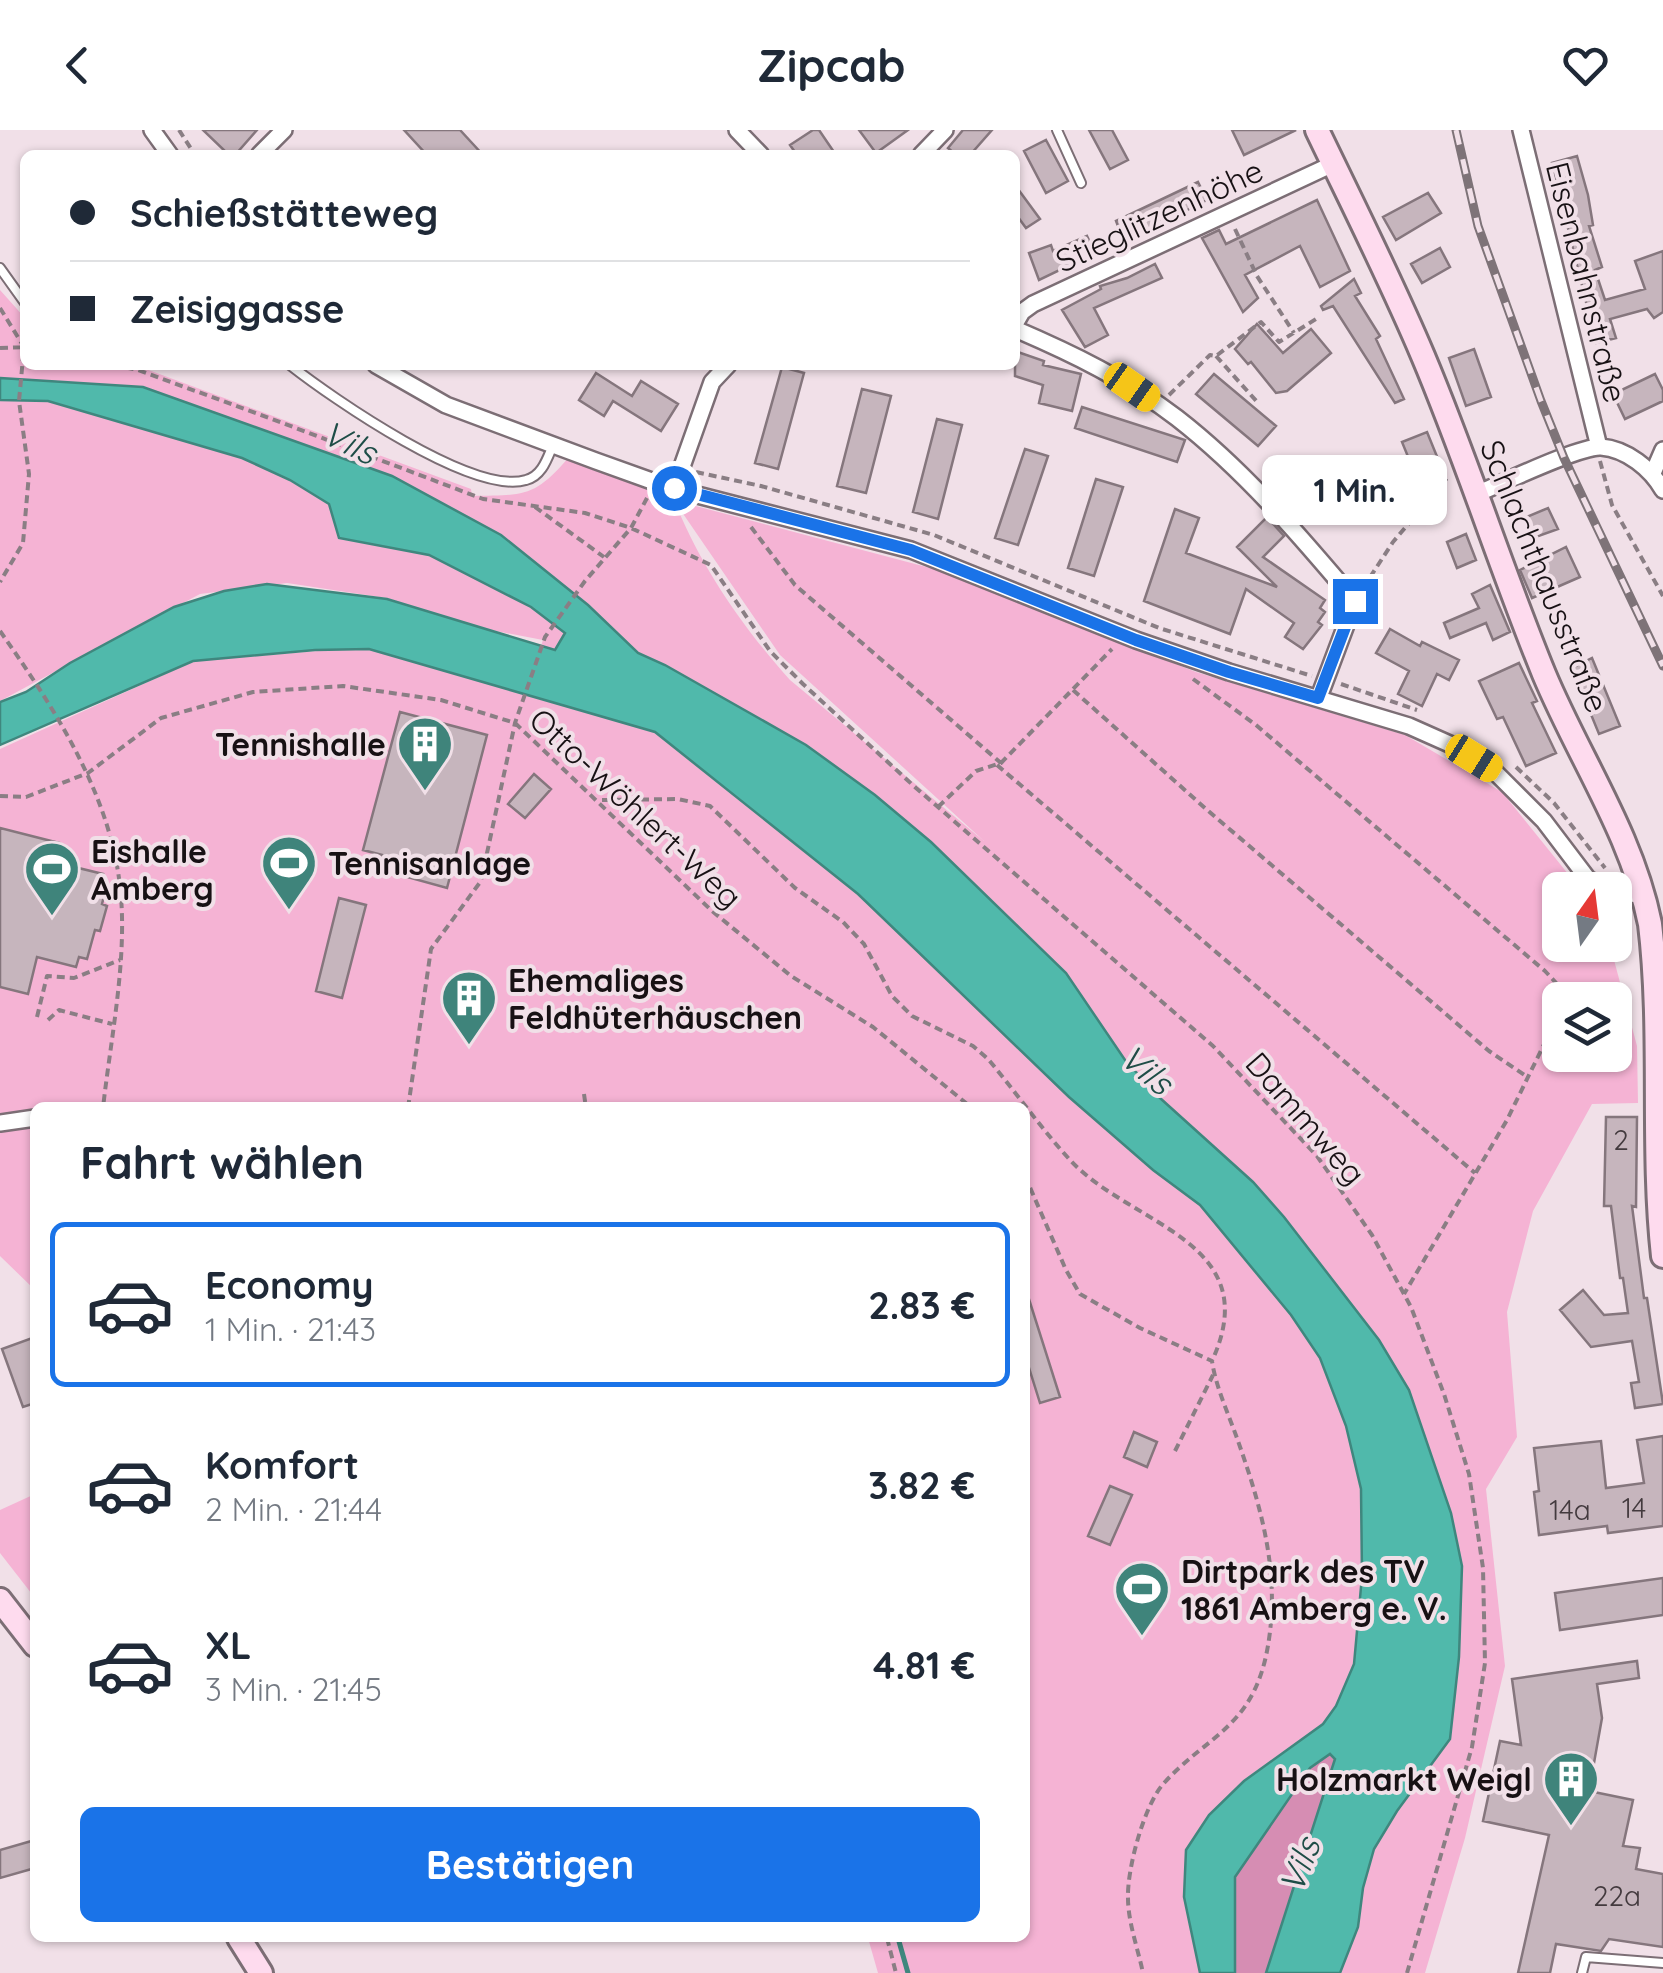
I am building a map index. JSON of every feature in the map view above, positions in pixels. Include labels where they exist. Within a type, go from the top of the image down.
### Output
[{"type":"main road","name":"Schlachthausstraße","points":[[1317,130],[1422,354],[1542,670],[1621,831],[1643,895],[1660,980],[1657,1173],[1663,1256]]},
{"type":"main road","points":[[0,1600],[30,1639]]},
{"type":"main road","points":[[242,1942],[254,1972]]},
{"type":"street","points":[[264,150],[284,130]]},
{"type":"street","points":[[736,130],[756,150]]},
{"type":"street","points":[[927,150],[946,130]]},
{"type":"street","name":"Eisenbahnstraße","points":[[1521,130],[1599,447]]},
{"type":"street","name":"Stieglitzenhöhe","points":[[1020,316],[1032,304],[1333,164]]},
{"type":"street","points":[[1020,330],[1132,387],[1174,416],[1214,449],[1273,508],[1355,601],[1318,698]]},
{"type":"street","points":[[385,370],[446,405],[656,482],[911,550],[1136,640],[1409,726],[1454,746],[1494,771],[1544,821],[1582,872]]},
{"type":"street","points":[[674,488],[712,382],[723,370]]},
{"type":"street","points":[[1476,494],[1599,447],[1622,453],[1654,473],[1663,490]]},
{"type":"street","points":[[1654,473],[1663,450]]},
{"type":"street","points":[[1632,894],[1643,895]]},
{"type":"street","points":[[0,1123],[30,1119]]},
{"type":"lane","points":[[1057,130],[1082,183]]},
{"type":"lane","points":[[0,268],[20,296]]},
{"type":"lane","points":[[296,370],[342,406],[391,435],[486,477],[523,482],[539,474],[553,444]]},
{"type":"lane","points":[[1582,1973],[1586,1958],[1663,1963]]},
{"type":"path","points":[[1227,214],[1258,276],[1294,332]]},
{"type":"path","points":[[0,308],[20,339]]},
{"type":"path","points":[[1176,387],[1210,356],[1216,356],[1261,322],[1279,342],[1316,319]]},
{"type":"path","points":[[1216,356],[1259,404]]},
{"type":"path","points":[[0,582],[23,543],[29,474],[19,401],[22,370]]},
{"type":"path","name":"Dammweg","points":[[138,370],[483,499],[585,513],[631,528],[655,543],[710,565],[770,651],[938,807],[1234,1068],[1317,1156],[1372,1234],[1404,1294],[1444,1394],[1469,1474],[1483,1568],[1486,1663],[1472,1747],[1407,1973]]},
{"type":"path","points":[[1599,447],[1600,469],[1612,505],[1663,596]]},
{"type":"path","points":[[1355,601],[1393,542],[1463,457]]},
{"type":"path","points":[[409,1102],[432,949],[481,881],[515,723],[545,638],[585,581],[631,528],[656,482]]},
{"type":"path","points":[[531,504],[604,558]]},
{"type":"path","points":[[741,506],[745,518],[795,585],[1474,1173]]},
{"type":"path","points":[[0,631],[88,773],[110,832],[120,888],[120,960],[104,1102]]},
{"type":"path","points":[[938,807],[976,772],[999,764],[1115,645]]},
{"type":"path","points":[[1178,672],[1194,679],[1256,726],[1546,971],[1558,986],[1552,1028],[1507,1120],[1404,1294]]},
{"type":"path","name":"Otto-Wöhlert-Weg","points":[[0,796],[26,797],[88,773],[161,718],[253,692],[342,686],[441,700],[515,723],[712,911],[791,976],[873,1027],[965,1102]]},
{"type":"path","points":[[1073,690],[1220,822],[1490,1051],[1526,1076]]},
{"type":"path","points":[[599,800],[678,799],[710,806],[795,888],[844,922],[864,944],[892,996],[912,1016],[973,1046],[1023,1102]]},
{"type":"path","points":[[36,1017],[47,976],[74,978],[120,960]]},
{"type":"path","points":[[48,1020],[59,1010],[112,1024]]},
{"type":"path","points":[[584,1094],[585,1102]]},
{"type":"path","points":[[1030,1110],[1072,1162],[1198,1250],[1220,1278],[1227,1312],[1224,1335],[1212,1361],[1214,1374],[1262,1508],[1273,1607],[1256,1689],[1237,1720],[1161,1786],[1140,1832],[1128,1898],[1143,1973]]},
{"type":"path","points":[[1030,1187],[1080,1294],[1140,1328],[1212,1361]]},
{"type":"path","points":[[1175,1451],[1214,1374]]},
{"type":"path","points":[[888,1942],[896,1973]]},
{"type":"shaded area","points":[[0,290],[20,312],[20,370],[149,370],[471,489],[472,496],[527,492],[569,457],[673,500],[934,569],[1196,672],[1405,735],[1502,792],[1566,872],[1542,872],[1542,962],[1615,962],[1620,982],[1542,982],[1542,1072],[1632,1072],[1632,1027],[1637,1046],[1638,1103],[1592,1104],[1533,1211],[1507,1312],[1517,1437],[1486,1489],[1505,1666],[1465,1838],[1425,1973],[878,1973],[869,1942],[1030,1942],[1030,1102],[30,1102],[30,1285],[0,1256],[0,749],[194,661],[367,647],[525,693],[543,640],[480,628],[386,598],[287,583],[200,594],[0,701]],"holes":[[[675,502],[780,655],[984,841],[790,680],[725,596],[697,550]]]},
{"type":"shaded area","points":[[0,378],[143,387],[392,476],[501,535],[588,605],[638,653],[806,745],[931,842],[1066,973],[1125,1060],[1160,1098],[1253,1182],[1284,1217],[1379,1340],[1409,1390],[1451,1513],[1462,1566],[1459,1657],[1450,1739],[1374,1849],[1358,1927],[1340,1973],[1266,1973],[1335,1759],[1330,1754],[1310,1768],[1235,1877],[1235,1973],[1200,1973],[1184,1897],[1186,1850],[1209,1815],[1244,1781],[1323,1724],[1336,1706],[1354,1664],[1362,1576],[1361,1489],[1346,1426],[1320,1358],[1291,1315],[1200,1205],[1069,1097],[858,894],[655,732],[369,649],[315,650],[193,661],[0,745],[0,702],[26,692],[70,663],[174,607],[224,591],[267,584],[387,599],[555,650],[565,633],[531,607],[429,555],[339,538],[329,504],[242,458],[48,401],[0,400]]},
{"type":"shaded area","points":[[30,1496],[30,1592],[0,1553],[0,1510]]},
{"type":"shaded area","points":[[1330,1754],[1335,1759],[1266,1973],[1235,1973],[1234,1877],[1310,1768]]},
{"type":"building","points":[[203,130],[257,130],[239,150],[224,150]]},
{"type":"building","points":[[404,130],[460,130],[478,150],[422,150]]},
{"type":"building","points":[[819,130],[833,150],[794,150],[790,145]]},
{"type":"building","points":[[859,130],[908,130],[880,150],[874,150]]},
{"type":"building","points":[[963,130],[992,130],[974,150],[948,148]]},
{"type":"building","points":[[1089,130],[1112,130],[1128,160],[1110,169]]},
{"type":"building","points":[[1232,130],[1296,130],[1244,155]]},
{"type":"building","points":[[1046,140],[1068,181],[1046,193],[1024,151]]},
{"type":"building","points":[[1577,156],[1588,195],[1593,225],[1589,226],[1602,267],[1595,270],[1605,300],[1645,289],[1635,261],[1663,251],[1663,312],[1654,318],[1647,309],[1610,319],[1616,338],[1596,343],[1552,163]]},
{"type":"building","points":[[1198,182],[1207,200],[1124,242],[1116,221]]},
{"type":"building","points":[[1020,192],[1040,219],[1026,228],[1020,220]]},
{"type":"building","points":[[1428,193],[1441,213],[1396,240],[1383,217]]},
{"type":"building","points":[[1317,200],[1350,271],[1320,287],[1300,246],[1245,275],[1258,298],[1243,312],[1202,238],[1219,230],[1226,244]]},
{"type":"building","points":[[1087,236],[1095,253],[1039,280],[1029,253],[1051,245],[1053,251]]},
{"type":"building","points":[[1440,248],[1450,267],[1422,283],[1411,264]]},
{"type":"building","points":[[1155,264],[1162,278],[1094,308],[1108,335],[1085,347],[1062,310],[1101,289],[1100,286]]},
{"type":"building","points":[[1354,279],[1361,293],[1355,296],[1380,336],[1376,339],[1404,399],[1395,403],[1333,306],[1323,310],[1321,306]]},
{"type":"building","points":[[1257,324],[1283,353],[1311,329],[1331,353],[1287,391],[1276,393],[1235,349]]},
{"type":"building","points":[[1474,349],[1491,397],[1466,406],[1449,358]]},
{"type":"building","points":[[1020,353],[1044,361],[1043,365],[1081,374],[1072,411],[1039,403],[1043,385],[1015,376],[1015,370],[1020,370]]},
{"type":"building","points":[[781,370],[804,373],[778,469],[755,463]]},
{"type":"building","points":[[596,373],[632,396],[641,381],[678,404],[661,431],[613,401],[604,416],[579,400]]},
{"type":"building","points":[[1214,374],[1276,426],[1258,446],[1196,394]]},
{"type":"building","points":[[1655,374],[1663,390],[1663,401],[1625,419],[1613,394]]},
{"type":"building","points":[[862,389],[891,396],[866,493],[837,486]]},
{"type":"building","points":[[1082,407],[1185,440],[1177,462],[1075,428]]},
{"type":"building","points":[[937,419],[962,425],[938,519],[913,512]]},
{"type":"building","points":[[1427,432],[1438,459],[1413,469],[1402,442]]},
{"type":"building","points":[[1025,449],[1048,456],[1018,545],[995,538]]},
{"type":"building","points":[[1096,479],[1123,487],[1094,576],[1068,568]]},
{"type":"building","points":[[1548,508],[1558,529],[1533,538],[1524,518]]},
{"type":"building","points":[[1175,509],[1199,518],[1186,553],[1277,587],[1237,547],[1267,517],[1284,536],[1263,557],[1325,600],[1320,608],[1325,612],[1318,622],[1322,625],[1303,649],[1285,637],[1294,623],[1246,589],[1230,634],[1144,601]]},
{"type":"building","points":[[1466,534],[1476,560],[1457,568],[1447,542]]},
{"type":"building","points":[[1566,547],[1580,577],[1532,598],[1520,570]]},
{"type":"building","points":[[1490,585],[1510,632],[1493,640],[1486,623],[1450,638],[1444,623],[1479,608],[1472,594]]},
{"type":"building","points":[[1390,629],[1420,646],[1422,642],[1459,660],[1449,680],[1437,674],[1422,706],[1398,694],[1409,671],[1376,653]]},
{"type":"building","points":[[1592,658],[1620,726],[1599,734],[1572,668]]},
{"type":"building","points":[[1519,663],[1537,701],[1532,703],[1556,753],[1526,766],[1503,717],[1497,719],[1479,681]]},
{"type":"building","name":"Tennishalle","points":[[400,712],[487,735],[447,888],[378,869],[382,855],[363,850]]},
{"type":"building","points":[[534,774],[551,789],[525,818],[508,804]]},
{"type":"building","name":"Eishalle Amberg","points":[[0,828],[59,843],[54,862],[103,874],[101,882],[107,884],[102,904],[107,906],[87,959],[79,957],[76,967],[37,957],[28,994],[0,987]]},
{"type":"building","points":[[339,898],[366,905],[342,998],[316,991]]},
{"type":"building","points":[[1606,1117],[1637,1117],[1636,1207],[1632,1206],[1663,1404],[1635,1408],[1631,1383],[1639,1382],[1632,1341],[1591,1347],[1560,1310],[1583,1290],[1604,1315],[1628,1313],[1611,1206],[1604,1206]]},
{"type":"building","points":[[1030,1302],[1060,1397],[1040,1403],[1030,1371]]},
{"type":"building","points":[[30,1339],[30,1405],[23,1407],[2,1349]]},
{"type":"building","points":[[1134,1432],[1157,1442],[1147,1467],[1124,1457]]},
{"type":"building","points":[[1663,1436],[1663,1526],[1608,1533],[1607,1526],[1539,1535],[1534,1448],[1601,1441],[1606,1488],[1644,1483],[1637,1440]]},
{"type":"building","points":[[1110,1486],[1132,1495],[1110,1545],[1088,1536]]},
{"type":"building","points":[[1663,1578],[1663,1615],[1560,1630],[1555,1593]]},
{"type":"building","points":[[1637,1661],[1639,1678],[1597,1684],[1602,1718],[1589,1791],[1633,1800],[1623,1846],[1640,1848],[1636,1869],[1663,1874],[1663,1947],[1609,1939],[1601,1951],[1556,1944],[1550,1973],[1518,1973],[1549,1835],[1483,1821],[1500,1741],[1521,1745],[1512,1679]]},
{"type":"building","points":[[30,1841],[30,1869],[0,1878],[0,1850]]},
{"type":"waterway","points":[[899,1942],[908,1973]]},
{"type":"railway","points":[[1456,130],[1478,226],[1541,401],[1663,666]]},
{"type":"place","name":"Tennishalle","points":[[425,793]]},
{"type":"place","name":"Tennisanlage","points":[[289,912]]},
{"type":"place","name":"Eishalle Amberg","points":[[52,918]]},
{"type":"place","name":"Ehemaliges Feldhüterhäuschen","points":[[469,1047]]},
{"type":"place","name":"Dirtpark des TV 1861 Amberg e. V.","points":[[1142,1638]]},
{"type":"place","name":"Holzmarkt Weigl","points":[[1571,1828]]},
{"type":"route","points":[[674,488],[911,550],[1136,640],[1318,698],[1355,601]]},
{"type":"water label","name":"Vils","points":[[350,442]]},
{"type":"water label","name":"Vils","points":[[1147,1069]]},
{"type":"water label","name":"Vils","points":[[1299,1865]]}]
